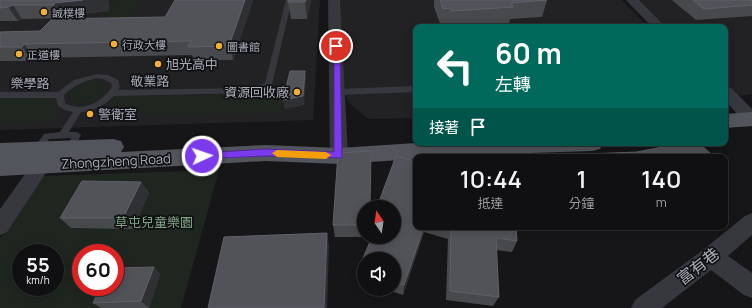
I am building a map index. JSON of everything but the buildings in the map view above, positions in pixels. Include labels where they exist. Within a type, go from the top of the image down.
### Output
[{"type":"main road","points":[[728,121],[752,119]]},
{"type":"main road","points":[[728,136],[752,134]]},
{"type":"main road","name":"Zhongzheng Road","points":[[0,167],[53,149],[266,153],[338,148],[413,137]]},
{"type":"main road","name":"Zhongzheng Road","points":[[0,151],[53,149],[500,146]]},
{"type":"street","points":[[334,0],[338,92],[338,148]]},
{"type":"street","points":[[632,0],[656,24]]},
{"type":"street","points":[[728,95],[752,119]]},
{"type":"street","points":[[0,226],[53,149]]},
{"type":"street","name":"富有巷","points":[[643,308],[711,257],[752,222]]},
{"type":"street","points":[[711,257],[752,287]]},
{"type":"lane","name":"敬業路","points":[[113,93],[249,91],[268,84],[288,0]]},
{"type":"lane","points":[[97,76],[105,77],[115,82],[116,88],[113,93],[100,104],[78,110],[65,108],[60,104],[60,95],[71,85],[78,81],[97,76]]},
{"type":"lane","points":[[338,92],[413,89]]},
{"type":"lane","name":"樂學路","points":[[0,95],[60,95]]},
{"type":"lane","points":[[53,149],[78,110]]},
{"type":"shaded area","name":"旭光高中","points":[[0,0],[320,0],[313,120],[0,130]]},
{"type":"shaded area","points":[[335,0],[622,0],[645,24],[413,24],[413,118],[368,119],[348,102],[335,61]]},
{"type":"shaded area","points":[[639,0],[752,0],[752,94],[738,96],[728,86],[728,24],[664,24]]},
{"type":"green space","points":[[114,0],[143,0],[128,23],[95,24]]},
{"type":"green space","points":[[93,80],[107,83],[108,89],[101,97],[87,103],[71,102],[69,95],[73,89],[82,83]]},
{"type":"green space","points":[[277,85],[288,85],[282,113],[104,114],[115,96],[247,95]]},
{"type":"green space","points":[[56,98],[56,121],[0,122],[0,99]]},
{"type":"green space","name":"草屯兒童樂園","points":[[219,170],[181,308],[0,308],[0,238],[40,176]]},
{"type":"slow traffic","points":[[277,153],[326,155]]},
{"type":"place","name":"誠樸樓","points":[[44,12]]},
{"type":"place","name":"行政大樓","points":[[114,44]]},
{"type":"place","name":"圖書館","points":[[219,46]]},
{"type":"place","name":"正道樓","points":[[19,54]]},
{"type":"place","name":"旭光高中","points":[[158,64]]},
{"type":"place","name":"資源回收廠","points":[[297,92]]},
{"type":"place","name":"警衛室","points":[[90,114]]},
{"type":"route","points":[[202,156],[266,153],[339,156],[336,46]]}]
